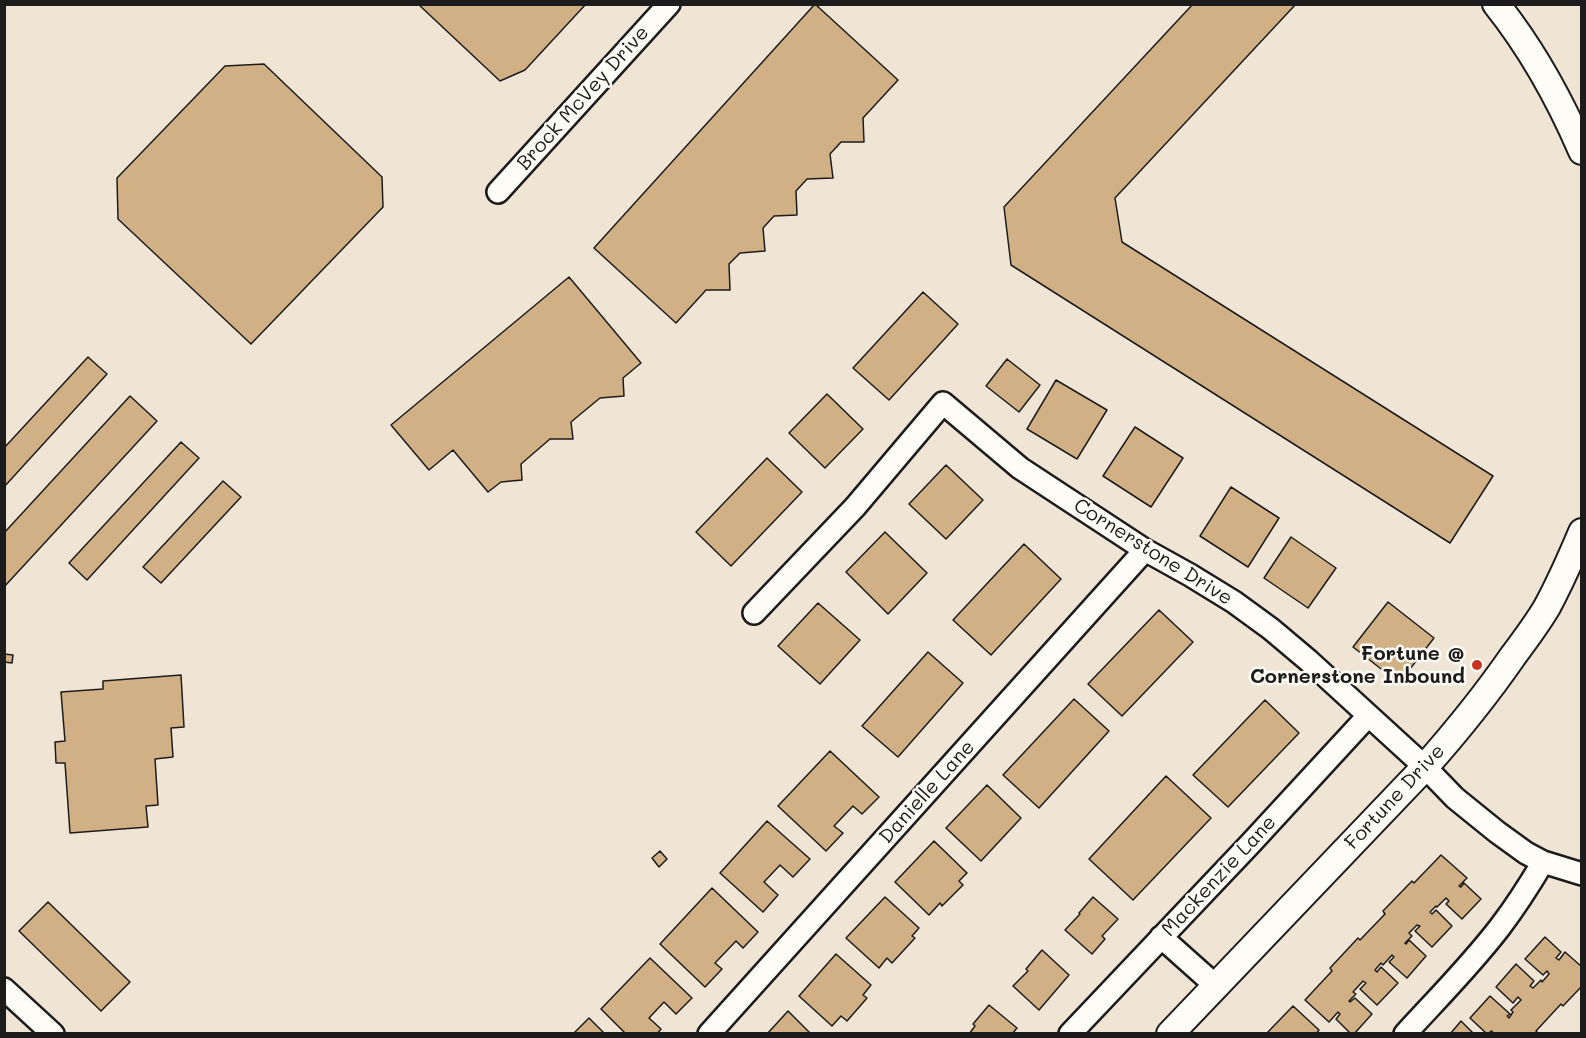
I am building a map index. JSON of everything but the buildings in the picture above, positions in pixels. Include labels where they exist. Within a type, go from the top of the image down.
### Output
[{"type":"street","name":"Brock McVey Drive","points":[[498,192],[669,4]]},
{"type":"street","points":[[1496,4],[1544,72],[1567,116],[1581,152]]},
{"type":"street","name":"Cornerstone Drive","points":[[754,613],[855,507],[943,403],[1020,468],[1145,550],[1234,602],[1271,629],[1425,767],[1455,798],[1526,853],[1544,862],[1581,874]]},
{"type":"street","name":"Fortune Drive","points":[[1170,1034],[1448,741],[1498,678],[1548,606],[1581,532]]},
{"type":"street","name":"Danielle Lane","points":[[709,1034],[1145,550]]},
{"type":"street","name":"Mackenzie Lane","points":[[1070,1034],[1368,716]]},
{"type":"street","points":[[1405,1034],[1463,972],[1499,928],[1544,862]]},
{"type":"street","points":[[1161,937],[1216,986]]},
{"type":"street","points":[[4,989],[52,1034]]},
{"type":"place","name":"Fortune @ Cornerstone Inbound","points":[[1477,665]]}]
